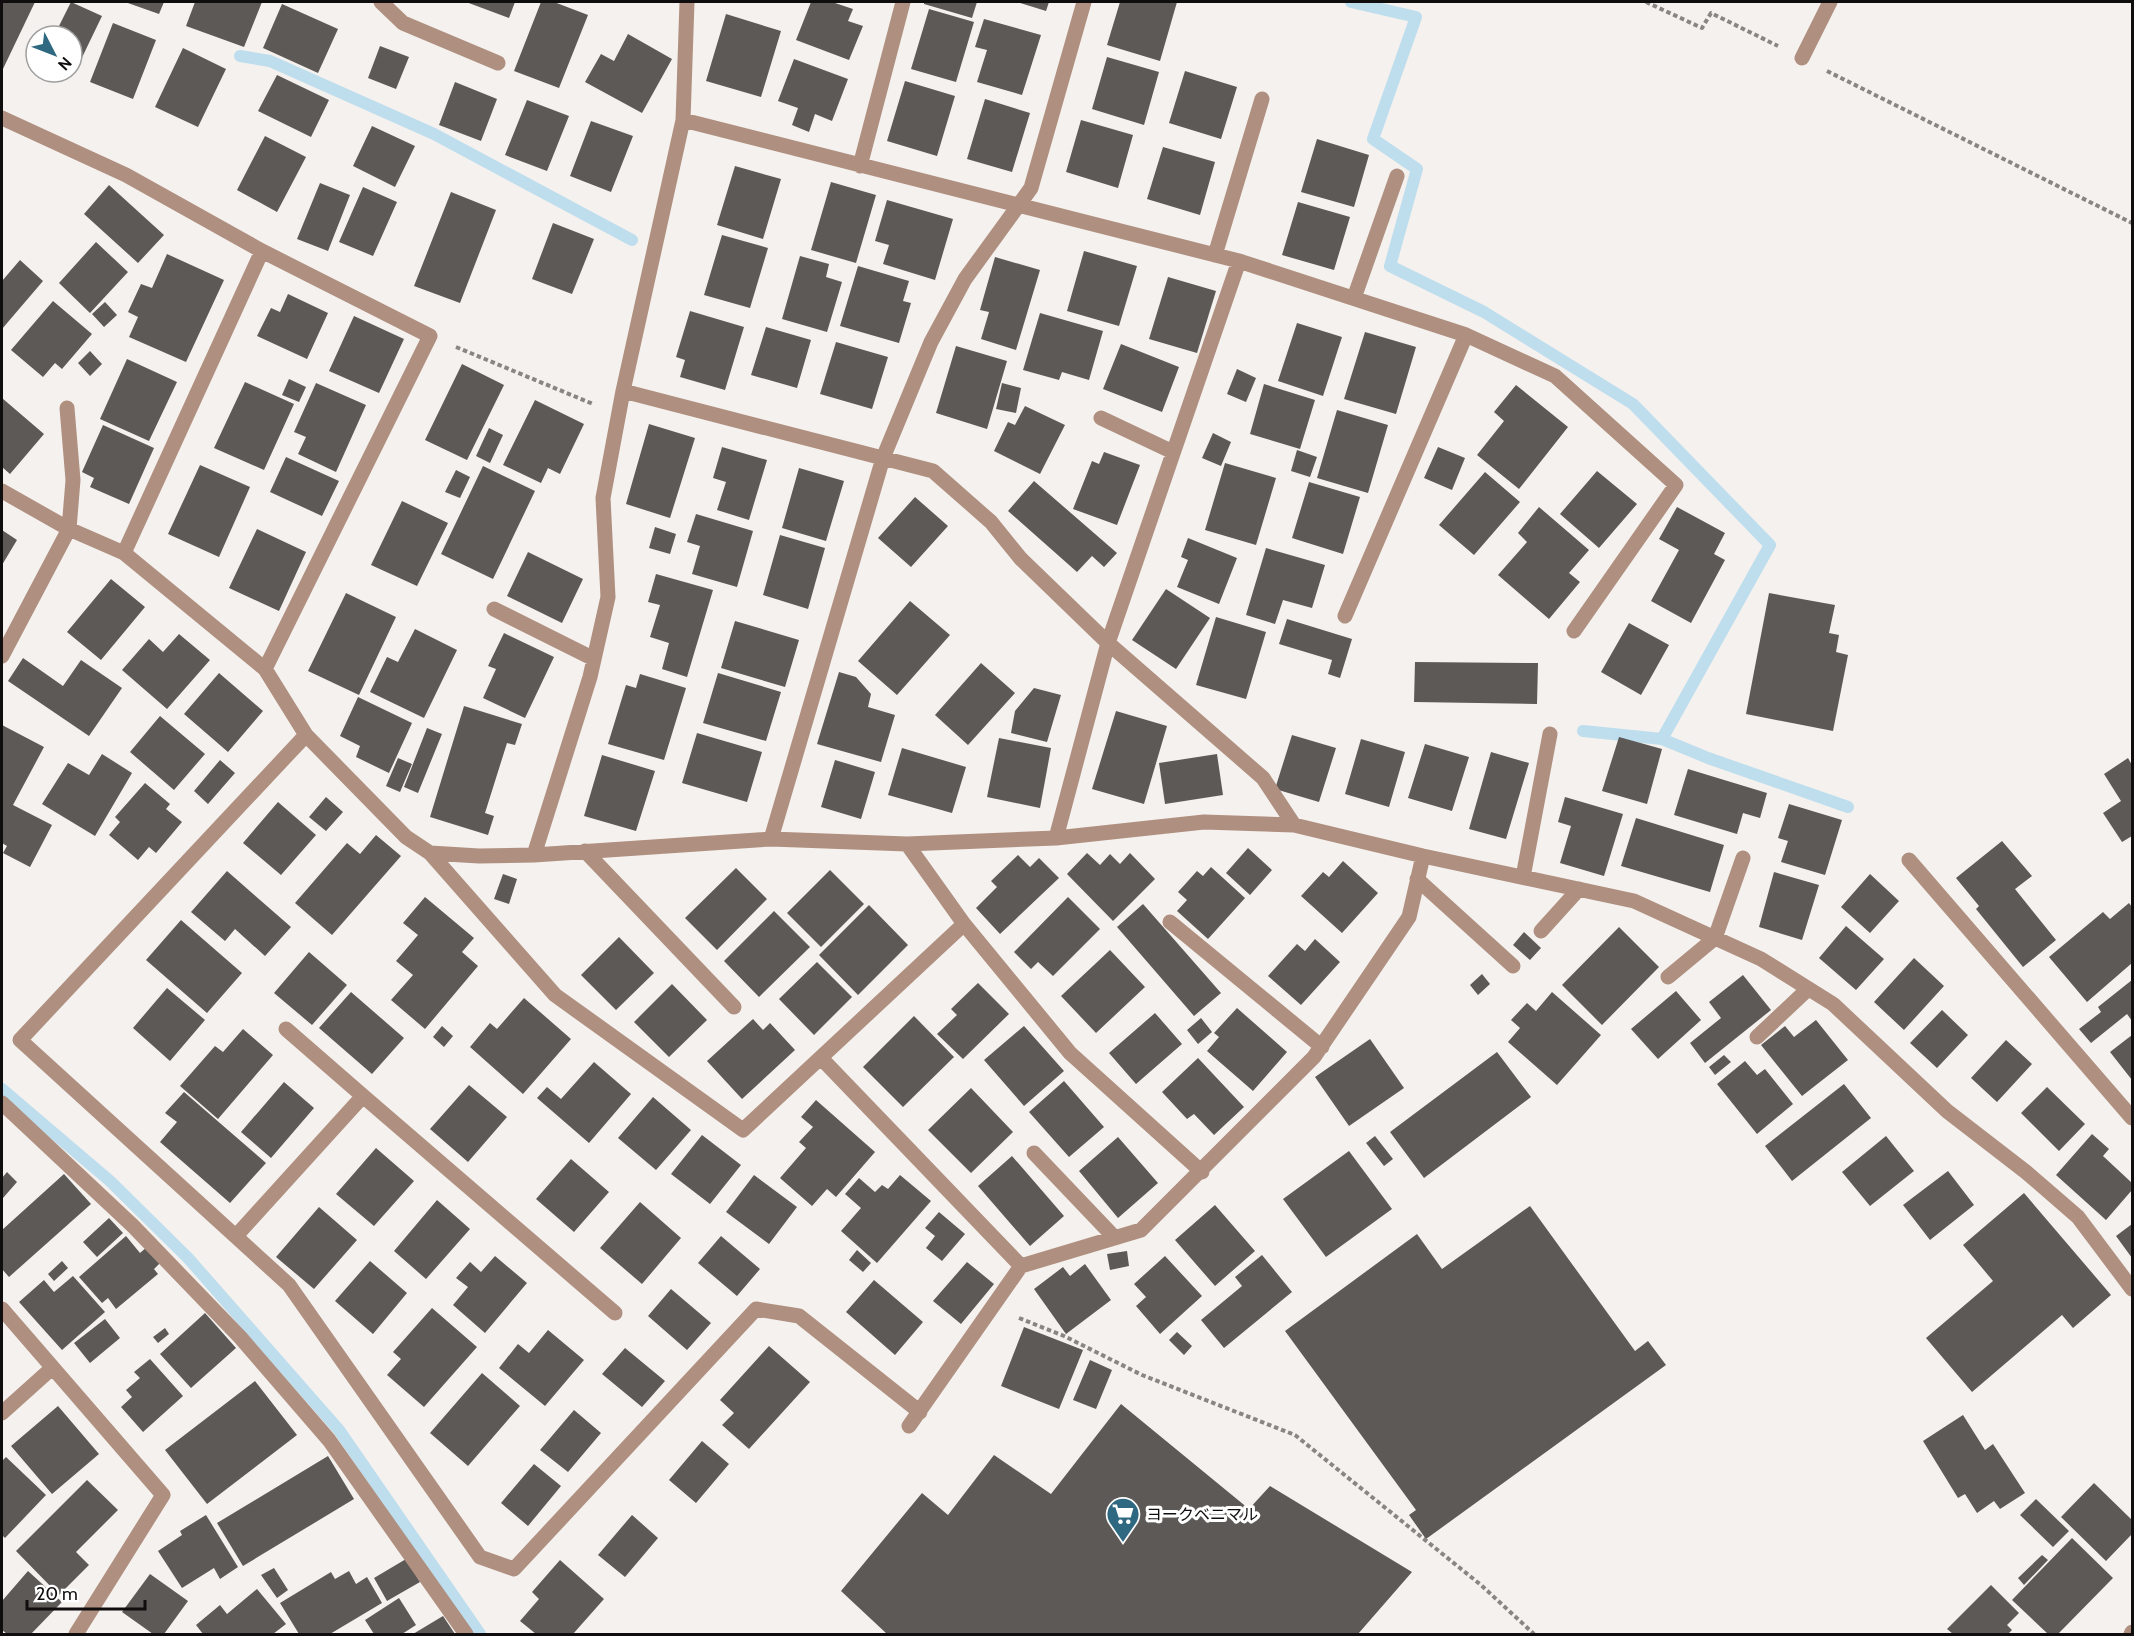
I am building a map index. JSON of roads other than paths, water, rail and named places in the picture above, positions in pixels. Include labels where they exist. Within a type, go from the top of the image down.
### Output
[{"type":"street","points":[[381,2],[403,22],[498,63]]},
{"type":"street","points":[[534,855],[594,659],[608,597],[603,498],[623,391],[683,120],[687,2]]},
{"type":"street","points":[[860,166],[903,2]]},
{"type":"street","points":[[771,839],[883,458],[931,342],[965,279],[1031,188],[1084,2]]},
{"type":"street","points":[[1802,58],[1830,2]]},
{"type":"street","points":[[1215,255],[1262,99]]},
{"type":"street","points":[[2,118],[126,175],[262,251],[430,336],[266,669]]},
{"type":"street","points":[[683,120],[1239,261],[1466,335],[1555,376],[1676,485],[1574,631]]},
{"type":"street","points":[[1354,298],[1397,176]]},
{"type":"street","points":[[124,553],[262,251]]},
{"type":"street","points":[[1056,838],[1108,643],[1239,261]]},
{"type":"street","points":[[1345,616],[1466,335]]},
{"type":"street","points":[[623,391],[933,471],[991,522],[1021,559],[1108,643],[1263,778],[1294,825]]},
{"type":"street","points":[[2,656],[69,529],[73,480],[67,408]]},
{"type":"street","points":[[1101,418],[1173,452]]},
{"type":"street","points":[[2,491],[69,529],[124,553],[266,669],[306,735],[406,837],[430,853],[555,995],[743,1130],[964,924]]},
{"type":"street","points":[[494,609],[594,659]]},
{"type":"street","points":[[1522,877],[1550,734]]},
{"type":"street","points":[[306,735],[20,1040],[289,1285],[480,1557],[514,1569],[756,1309],[799,1316],[920,1412]]},
{"type":"street","points":[[430,853],[479,856],[534,855],[771,839],[907,844],[1056,838],[1204,822],[1294,825],[1423,856],[1634,901],[1761,959],[1833,1004],[1947,1111],[2026,1172],[2078,1217],[2133,1289]]},
{"type":"street","points":[[907,844],[964,924],[1070,1053],[1202,1172]]},
{"type":"street","points":[[585,851],[734,1007]]},
{"type":"street","points":[[909,1426],[1022,1266],[1141,1230],[1202,1172],[1322,1047],[1409,917],[1423,856]]},
{"type":"street","points":[[1668,977],[1714,938],[1743,858]]},
{"type":"street","points":[[1909,860],[2133,1118]]},
{"type":"street","points":[[1418,879],[1513,966]]},
{"type":"street","points":[[1541,931],[1579,889]]},
{"type":"street","points":[[1170,922],[1322,1047]]},
{"type":"street","points":[[1757,1037],[1808,988]]},
{"type":"street","points":[[286,1029],[615,1313]]},
{"type":"street","points":[[821,1058],[1022,1266]]},
{"type":"street","points":[[236,1236],[363,1096]]},
{"type":"street","points":[[2,1103],[133,1226],[240,1337],[329,1440],[466,1635]]},
{"type":"street","points":[[1034,1152],[1115,1238]]},
{"type":"street","points":[[2,1309],[51,1369],[163,1495],[76,1635]]},
{"type":"street","points":[[2,1413],[51,1369]]},
{"type":"waterway","points":[[1351,2],[1416,17],[1373,139],[1417,169],[1390,266],[1484,312],[1633,404],[1770,545],[1662,739]]},
{"type":"waterway","points":[[240,56],[270,61],[434,134],[632,240]]},
{"type":"waterway","points":[[1583,731],[1662,739],[1708,758],[1848,807]]},
{"type":"waterway","points":[[2,1089],[110,1181],[188,1258],[339,1430],[480,1634]]},
{"type":"place","name":"ヨークベニマル","points":[[1123,1543]]}]
